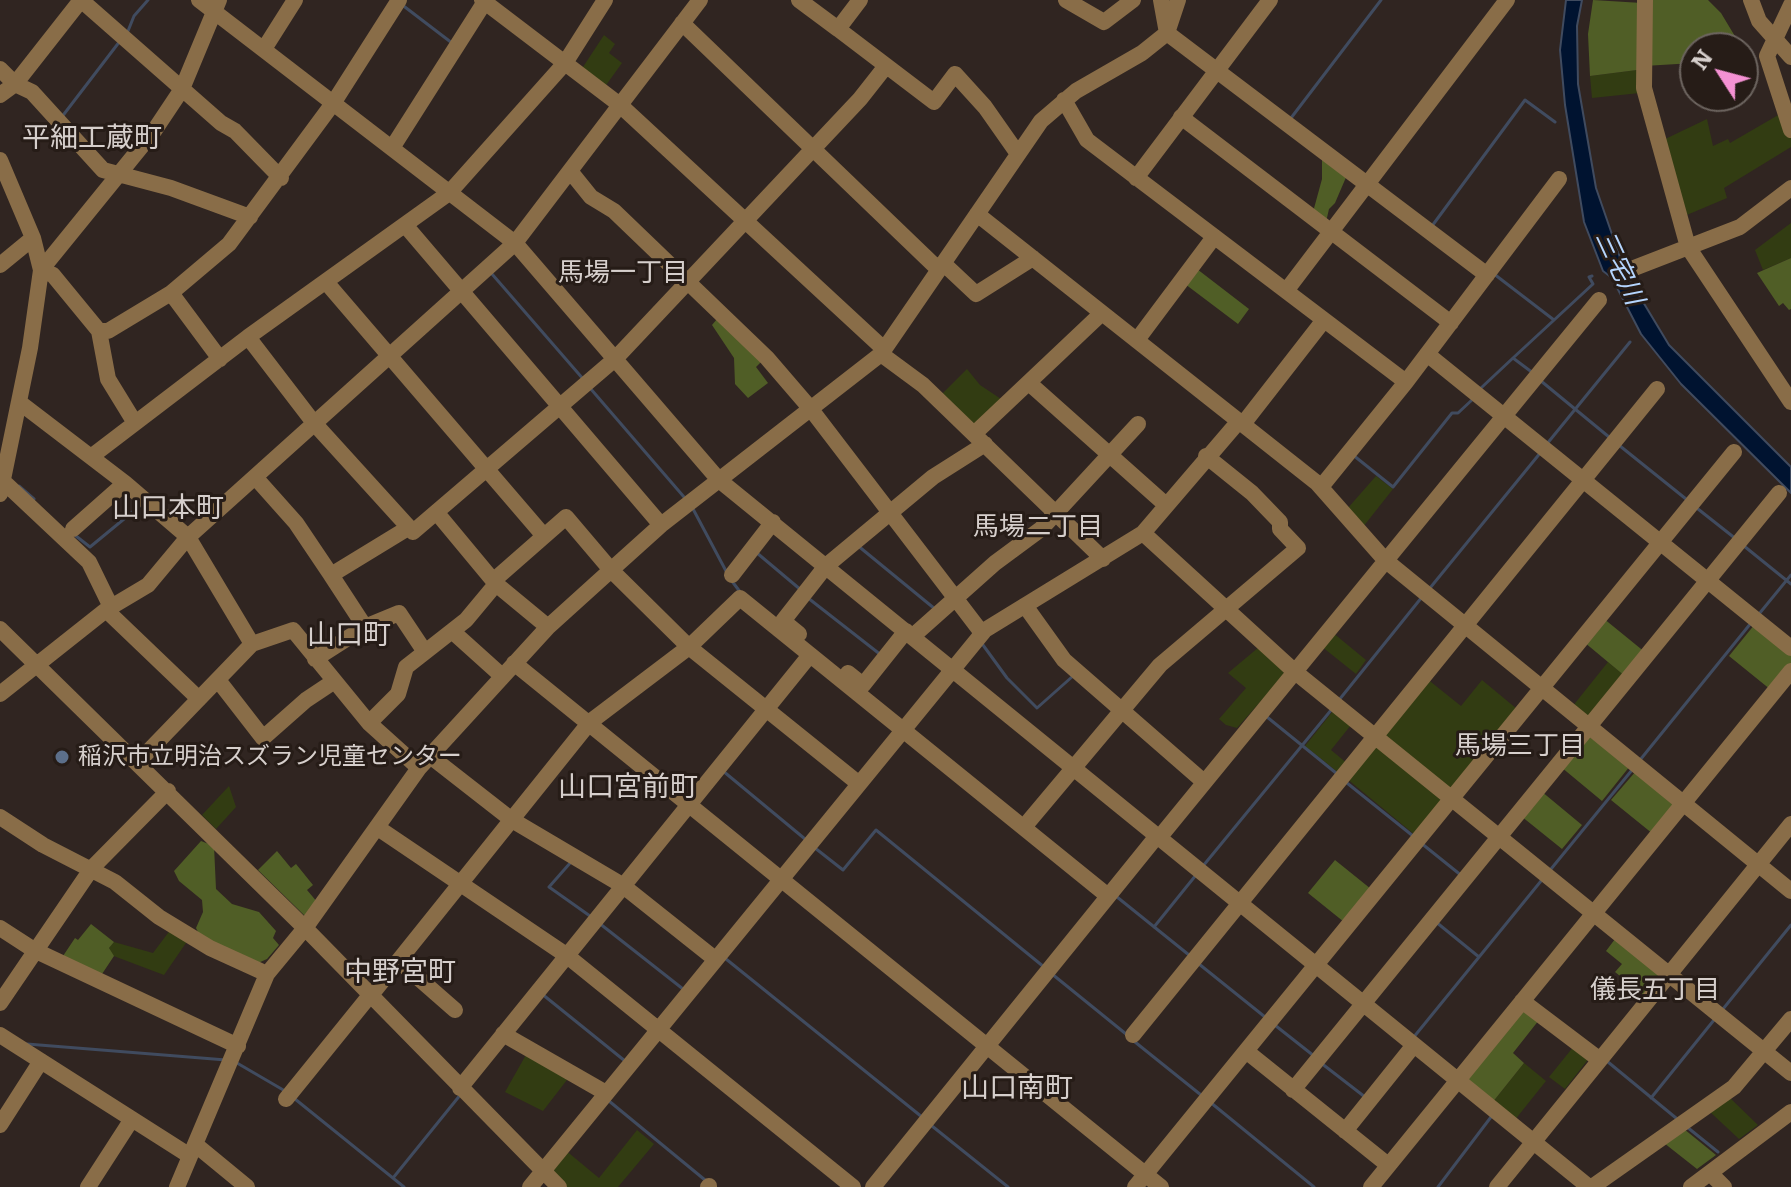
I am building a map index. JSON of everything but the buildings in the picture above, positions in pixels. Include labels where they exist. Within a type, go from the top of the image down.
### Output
[{"type":"street","points":[[0,95],[15,84],[81,0],[235,131],[281,178]]},
{"type":"street","points":[[199,0],[217,6],[264,49],[515,243],[719,480],[1590,1187],[1734,1087],[1791,1019]]},
{"type":"street","points":[[264,49],[295,0]]},
{"type":"street","points":[[99,331],[108,331],[171,293],[229,244],[281,178],[334,102],[399,0]]},
{"type":"street","points":[[92,456],[248,337],[449,193],[565,63],[605,0]]},
{"type":"street","points":[[0,694],[109,609],[148,585],[188,537],[515,243],[700,0]]},
{"type":"street","points":[[799,0],[934,102],[955,74],[985,107],[1018,154]]},
{"type":"street","points":[[838,29],[860,0]]},
{"type":"street","points":[[1066,0],[1104,22],[1133,0]]},
{"type":"street","points":[[1161,0],[1167,33],[1487,275]]},
{"type":"street","points":[[177,1187],[267,974],[305,928],[424,762],[548,627],[661,525],[882,351],[1041,121],[1064,100],[1142,53],[1167,33],[1178,0]]},
{"type":"street","points":[[1286,291],[1507,0]]},
{"type":"street","points":[[1645,0],[1644,88],[1688,247],[1791,402]]},
{"type":"street","points":[[1751,0],[1759,21],[1791,57]]},
{"type":"street","points":[[392,148],[484,1],[620,105],[882,351],[923,385],[1103,559]]},
{"type":"street","points":[[1136,178],[1267,1]]},
{"type":"street","points":[[1791,5],[1767,56],[1791,130]]},
{"type":"street","points":[[41,270],[118,176],[182,89],[217,6]]},
{"type":"street","points":[[682,23],[813,150],[976,294],[1033,258]]},
{"type":"street","points":[[248,337],[314,423],[413,532],[615,359],[813,150],[886,66]]},
{"type":"street","points":[[0,69],[15,84],[32,92],[103,170],[171,188],[250,217]]},
{"type":"street","points":[[1064,100],[1087,140],[1406,382]]},
{"type":"street","points":[[1181,117],[1451,323]]},
{"type":"street","points":[[1,167],[33,238],[41,270],[38,305],[19,402],[4,452],[1,488],[89,562],[109,609],[199,699]]},
{"type":"street","points":[[570,171],[591,197],[614,211],[767,358],[810,408],[982,633]]},
{"type":"street","points":[[1321,487],[1406,382],[1559,179]]},
{"type":"street","points":[[1629,270],[1740,227],[1791,188]]},
{"type":"street","points":[[977,214],[1321,487],[1385,560],[1791,891]]},
{"type":"street","points":[[405,225],[661,525]]},
{"type":"street","points":[[1137,340],[1214,237]]},
{"type":"street","points":[[0,265],[33,238]]},
{"type":"street","points":[[41,270],[53,275],[99,331],[101,361],[108,379],[135,423]]},
{"type":"street","points":[[326,282],[544,536]]},
{"type":"street","points":[[171,293],[220,359]]},
{"type":"street","points":[[873,1187],[1108,896],[1599,300]]},
{"type":"street","points":[[1102,313],[1029,383],[980,439],[826,566],[783,621],[863,685],[910,634],[1041,529],[1138,424]]},
{"type":"street","points":[[530,1187],[982,633],[1143,533],[1206,456],[1241,423],[1324,320]]},
{"type":"street","points":[[1427,354],[1791,648]]},
{"type":"street","points":[[1029,383],[1166,505]]},
{"type":"street","points":[[1133,1035],[1657,389]]},
{"type":"street","points":[[19,402],[92,456],[188,537],[252,644]]},
{"type":"street","points":[[1140,1181],[1734,452]]},
{"type":"street","points":[[1029,821],[1160,665],[1298,548],[1280,529],[1280,522],[1252,493],[1206,456]]},
{"type":"street","points":[[255,477],[296,523],[365,627]]},
{"type":"street","points":[[73,529],[125,483]]},
{"type":"street","points":[[1293,1090],[1779,493]]},
{"type":"street","points":[[437,513],[495,582],[548,627]]},
{"type":"street","points":[[369,723],[398,694],[406,667],[452,631],[495,582],[566,517],[611,570],[689,647],[858,783]]},
{"type":"street","points":[[732,575],[773,522]]},
{"type":"street","points":[[331,575],[369,555],[408,528]]},
{"type":"street","points":[[1143,533],[1294,671],[1791,1073]]},
{"type":"street","points":[[286,1099],[590,722],[689,647],[740,598],[1108,896]]},
{"type":"street","points":[[1026,607],[1064,660],[1204,782]]},
{"type":"street","points":[[315,659],[365,627],[399,613],[425,652]]},
{"type":"street","points":[[0,629],[168,791],[371,994],[541,1173],[559,1187]]},
{"type":"street","points":[[138,762],[252,644],[293,630],[369,723],[512,820],[622,885],[715,959]]},
{"type":"street","points":[[452,631],[502,676]]},
{"type":"street","points":[[460,1088],[810,655]]},
{"type":"street","points":[[514,663],[987,1046],[1140,1181],[1161,1187]]},
{"type":"street","points":[[1371,1187],[1791,671]]},
{"type":"street","points":[[218,680],[263,738],[306,700],[333,682]]},
{"type":"street","points":[[0,1003],[92,868],[168,791]]},
{"type":"street","points":[[0,817],[43,845],[92,868],[159,917],[210,948],[267,974]]},
{"type":"street","points":[[1497,1187],[1791,824]]},
{"type":"street","points":[[378,828],[566,955],[853,1187]]},
{"type":"street","points":[[0,928],[34,950],[238,1046]]},
{"type":"street","points":[[399,961],[455,1010]]},
{"type":"street","points":[[1522,1001],[1600,1060]]},
{"type":"street","points":[[503,1034],[606,1093]]},
{"type":"street","points":[[0,1035],[247,1187]]},
{"type":"street","points":[[1345,1131],[1414,1045]]},
{"type":"street","points":[[1246,1051],[1388,1165]]},
{"type":"street","points":[[0,1125],[41,1061]]},
{"type":"street","points":[[1691,1187],[1791,1112]]},
{"type":"street","points":[[88,1187],[132,1119]]},
{"type":"street","points":[[1710,1173],[1724,1187]]},
{"type":"green space","points":[[1593,0],[1642,3],[1637,70],[1590,76],[1588,34]]},
{"type":"green space","points":[[1647,0],[1708,0],[1721,13],[1732,32],[1679,32],[1679,64],[1644,66]]},
{"type":"green space","points":[[604,35],[615,44],[609,53],[622,63],[604,88],[581,70]]},
{"type":"green space","points":[[1637,70],[1640,93],[1592,98],[1590,76]]},
{"type":"green space","points":[[1780,114],[1791,138],[1791,147],[1724,188],[1727,198],[1682,217],[1661,141],[1707,119],[1713,146],[1728,139],[1730,143]]},
{"type":"green space","points":[[1322,159],[1347,175],[1335,203],[1329,209],[1326,222],[1313,212],[1322,179]]},
{"type":"green space","points":[[1791,223],[1791,258],[1763,270],[1755,250]]},
{"type":"green space","points":[[1791,258],[1789,310],[1783,303],[1779,306],[1757,273]]},
{"type":"green space","points":[[1197,269],[1249,309],[1238,324],[1185,284]]},
{"type":"green space","points":[[717,319],[761,362],[756,367],[768,383],[748,398],[735,384],[734,358],[712,325]]},
{"type":"green space","points":[[967,369],[980,385],[1001,399],[977,426],[941,395]]},
{"type":"green space","points":[[1376,476],[1393,489],[1363,527],[1347,509]]},
{"type":"green space","points":[[1603,618],[1646,653],[1626,677],[1584,642]]},
{"type":"green space","points":[[1755,624],[1791,653],[1791,665],[1771,690],[1729,656]]},
{"type":"green space","points":[[1332,632],[1366,660],[1356,674],[1321,646]]},
{"type":"green space","points":[[1259,647],[1283,668],[1284,675],[1237,728],[1226,725],[1219,719],[1246,688],[1228,673]]},
{"type":"green space","points":[[1608,662],[1626,677],[1592,718],[1572,707]]},
{"type":"green space","points":[[1426,678],[1461,706],[1482,680],[1517,709],[1451,790],[1383,738]]},
{"type":"green space","points":[[1333,711],[1351,725],[1331,750],[1348,764],[1340,774],[1305,746]]},
{"type":"green space","points":[[1587,735],[1630,766],[1602,801],[1561,767]]},
{"type":"green space","points":[[1376,745],[1442,802],[1415,835],[1346,778]]},
{"type":"green space","points":[[1636,771],[1675,802],[1653,834],[1611,800]]},
{"type":"green space","points":[[229,786],[236,807],[216,829],[202,815]]},
{"type":"green space","points":[[1541,791],[1582,825],[1562,849],[1521,816]]},
{"type":"green space","points":[[201,841],[214,846],[216,889],[232,904],[259,912],[276,931],[273,938],[279,945],[267,959],[258,963],[200,936],[196,928],[203,912],[202,900],[179,881],[174,871]]},
{"type":"green space","points":[[277,851],[291,868],[296,864],[313,885],[307,890],[318,903],[309,915],[304,915],[258,870]]},
{"type":"green space","points":[[1335,860],[1371,889],[1344,922],[1308,893]]},
{"type":"green space","points":[[91,924],[114,942],[109,948],[114,956],[100,977],[61,959],[75,938],[78,940]]},
{"type":"green space","points":[[171,929],[188,940],[164,975],[111,955],[109,948],[114,942],[153,953]]},
{"type":"green space","points":[[1615,939],[1658,973],[1658,979],[1645,996],[1615,972],[1622,964],[1606,951]]},
{"type":"green space","points":[[1519,1008],[1539,1020],[1513,1053],[1524,1063],[1492,1103],[1464,1076]]},
{"type":"green space","points":[[1574,1046],[1590,1057],[1565,1089],[1549,1077]]},
{"type":"green space","points":[[527,1053],[570,1076],[543,1111],[505,1092]]},
{"type":"green space","points":[[1524,1063],[1546,1081],[1514,1121],[1492,1103]]},
{"type":"green space","points":[[1729,1097],[1758,1125],[1739,1139],[1709,1111]]},
{"type":"green space","points":[[1684,1129],[1716,1155],[1697,1169],[1664,1143]]},
{"type":"green space","points":[[637,1130],[654,1144],[618,1187],[566,1187],[549,1167],[564,1149],[599,1178]]},
{"type":"water","name":"三宅川","points":[[1566,0],[1582,0],[1577,26],[1578,84],[1596,188],[1625,272],[1669,345],[1791,467],[1791,493],[1681,384],[1641,334],[1612,278],[1603,271],[1584,222],[1565,105],[1560,50]]},
{"type":"waterway","points":[[128,31],[134,16],[148,0]]},
{"type":"waterway","points":[[1291,118],[1381,0]]},
{"type":"waterway","points":[[401,4],[452,43]]},
{"type":"waterway","points":[[61,118],[120,41]]},
{"type":"waterway","points":[[1432,226],[1525,100],[1555,122]]},
{"type":"waterway","points":[[492,274],[584,380]]},
{"type":"waterway","points":[[1494,274],[1554,320]]},
{"type":"waterway","name":"三宅川","points":[[1533,373],[1513,358],[1593,284],[1589,277],[1592,276]]},
{"type":"waterway","points":[[1546,445],[1630,342]]},
{"type":"waterway","points":[[1481,388],[1513,358]]},
{"type":"waterway","points":[[1541,381],[1609,437]]},
{"type":"waterway","points":[[590,388],[684,497]]},
{"type":"waterway","points":[[1353,455],[1393,487],[1452,413],[1458,413],[1473,399]]},
{"type":"waterway","points":[[1620,446],[1686,499]]},
{"type":"waterway","points":[[1430,588],[1541,452]]},
{"type":"waterway","points":[[19,486],[34,499]]},
{"type":"waterway","points":[[76,536],[90,547],[141,505]]},
{"type":"waterway","points":[[692,507],[726,571]]},
{"type":"waterway","points":[[1698,509],[1736,539]]},
{"type":"waterway","points":[[857,545],[935,609]]},
{"type":"waterway","points":[[1744,546],[1791,584]]},
{"type":"waterway","points":[[757,553],[801,590]]},
{"type":"waterway","points":[[1759,614],[1791,575]]},
{"type":"waterway","points":[[731,580],[741,593]]},
{"type":"waterway","points":[[1339,700],[1422,597]]},
{"type":"waterway","points":[[808,598],[881,655]]},
{"type":"waterway","points":[[1640,760],[1751,623]]},
{"type":"waterway","points":[[983,645],[1007,678],[1037,708],[1073,676]]},
{"type":"waterway","points":[[1203,866],[1332,709]]},
{"type":"waterway","points":[[1267,717],[1336,773]]},
{"type":"waterway","points":[[1551,869],[1632,770]]},
{"type":"waterway","points":[[723,771],[805,839]]},
{"type":"waterway","points":[[1347,783],[1413,836]]},
{"type":"waterway","points":[[815,848],[843,870],[876,830],[1044,967]]},
{"type":"waterway","points":[[1421,843],[1462,876]]},
{"type":"waterway","points":[[571,862],[549,887],[590,916]]},
{"type":"waterway","points":[[1154,927],[1196,875]]},
{"type":"waterway","points":[[1413,1038],[1541,881]]},
{"type":"waterway","points":[[1117,897],[1189,955]]},
{"type":"waterway","points":[[1436,922],[1479,957]]},
{"type":"waterway","points":[[599,923],[683,989]]},
{"type":"waterway","points":[[1723,1009],[1791,925]]},
{"type":"waterway","points":[[726,959],[922,1117]]},
{"type":"waterway","points":[[1199,964],[1265,1017]]},
{"type":"waterway","points":[[1052,974],[1126,1034]]},
{"type":"waterway","points":[[542,994],[625,1061]]},
{"type":"waterway","points":[[1651,1098],[1714,1020]]},
{"type":"waterway","points":[[1276,1026],[1314,1056]]},
{"type":"waterway","points":[[1135,1042],[1201,1095]]},
{"type":"waterway","points":[[27,1044],[226,1060]]},
{"type":"waterway","points":[[1608,1062],[1676,1118]]},
{"type":"waterway","points":[[237,1063],[285,1091]]},
{"type":"waterway","points":[[1321,1063],[1365,1097]]},
{"type":"waterway","points":[[393,1178],[461,1094]]},
{"type":"waterway","points":[[295,1099],[404,1187]]},
{"type":"waterway","points":[[609,1101],[705,1180]]},
{"type":"waterway","points":[[1210,1102],[1314,1187]]},
{"type":"waterway","points":[[1438,1187],[1491,1117]]},
{"type":"waterway","points":[[932,1126],[1008,1187]]},
{"type":"waterway","points":[[1687,1127],[1718,1152]]},
{"type":"place","name":"稲沢市立明治スズラン児童センター","points":[[62,757]]},
{"type":"district","name":"平細工蔵町","points":[[92,139]]},
{"type":"district","name":"馬場一丁目","points":[[623,273]]},
{"type":"district","name":"山口本町","points":[[168,509]]},
{"type":"district","name":"馬場二丁目","points":[[1038,527]]},
{"type":"district","name":"山口町","points":[[349,636]]},
{"type":"district","name":"馬場三丁目","points":[[1520,746]]},
{"type":"district","name":"山口宮前町","points":[[628,788]]},
{"type":"district","name":"中野宮町","points":[[400,973]]},
{"type":"district","name":"儀長五丁目","points":[[1655,990]]},
{"type":"district","name":"山口南町","points":[[1017,1089]]}]
